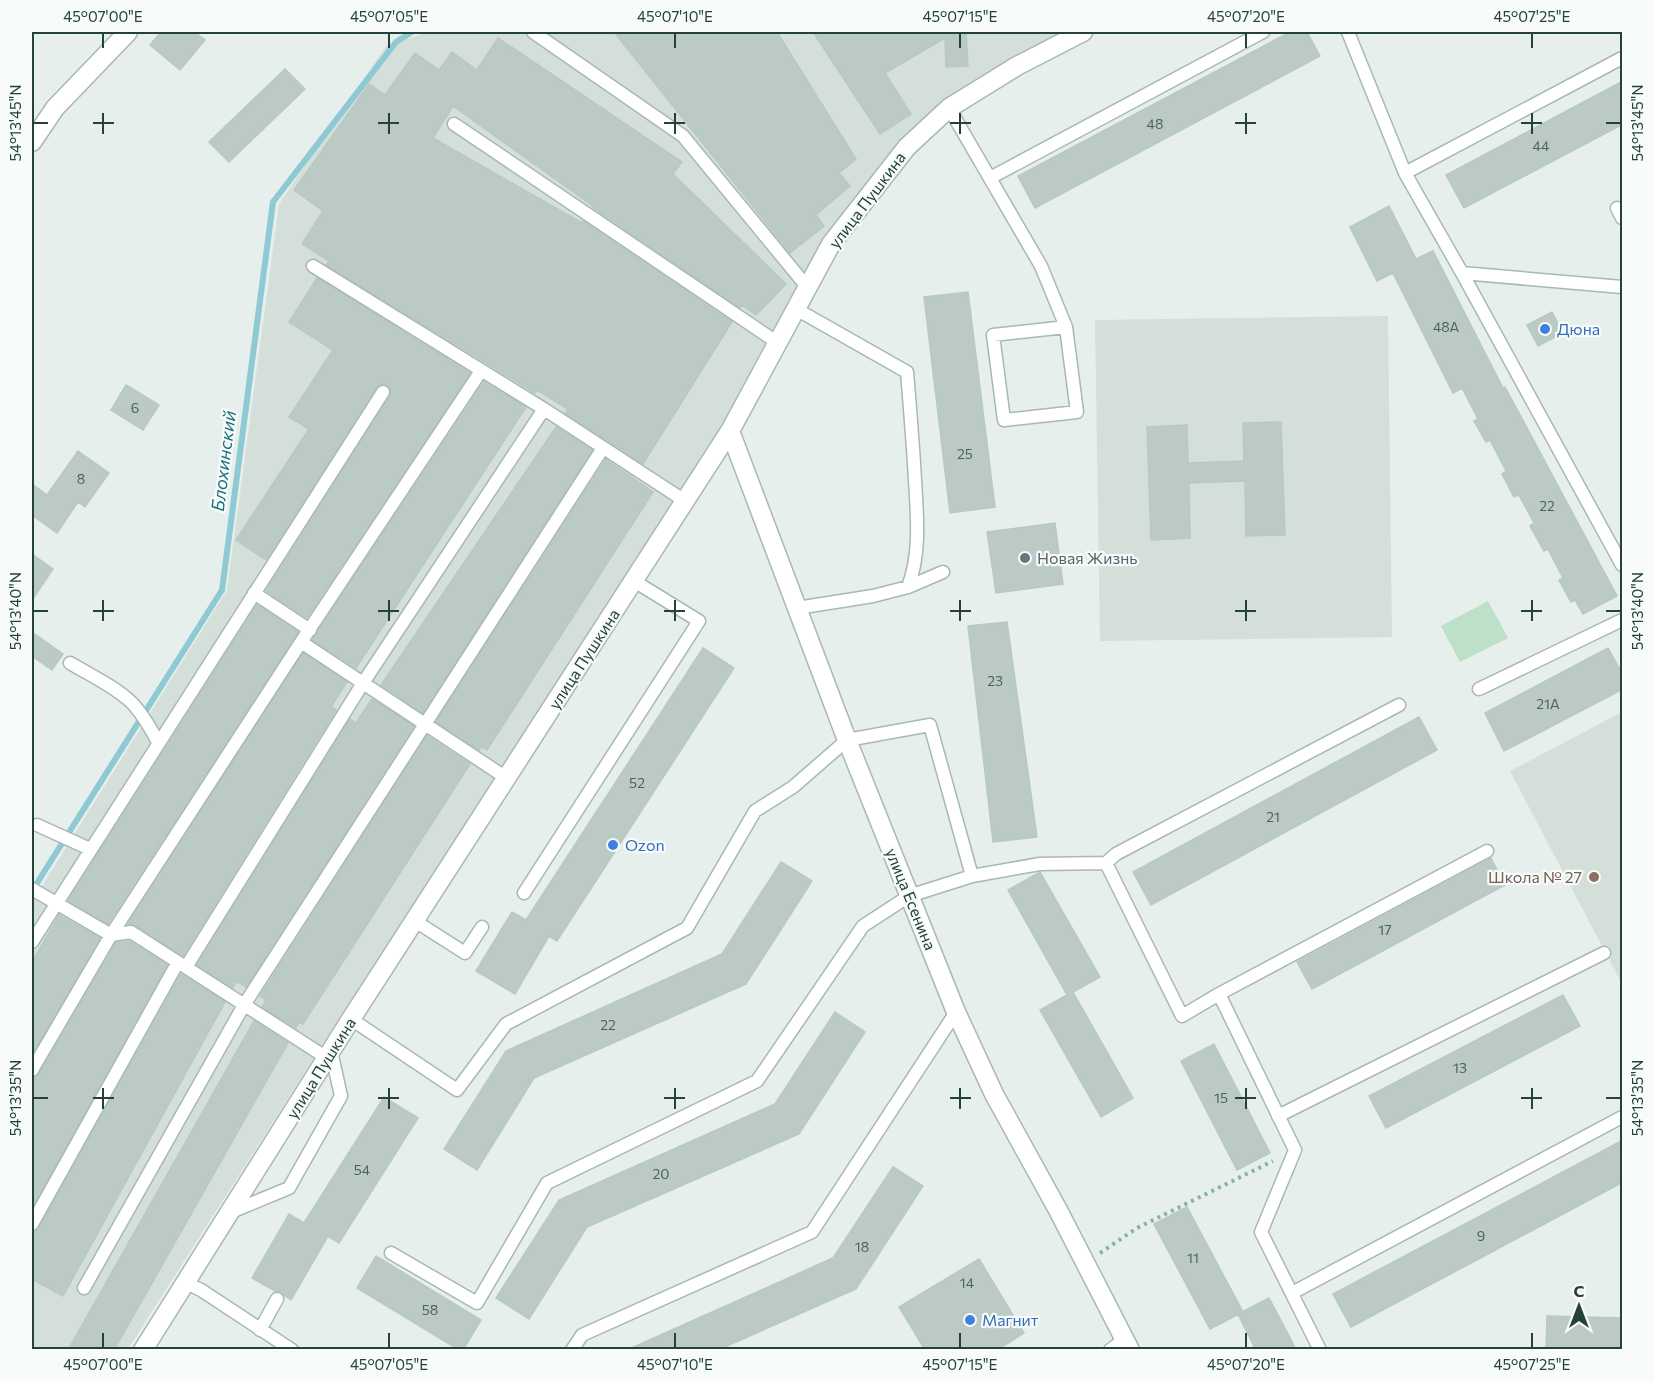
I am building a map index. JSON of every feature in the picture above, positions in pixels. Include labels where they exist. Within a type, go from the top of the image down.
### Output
[{"type":"street","points":[[32,142],[55,108],[128,32]]},
{"type":"street","name":"улица Пушкина","points":[[143,1350],[351,1020],[730,431],[831,244],[907,147],[949,108],[1017,66],[1083,32]]},
{"type":"street","name":"улица Есенина","points":[[730,431],[847,740],[956,1012],[994,1094],[1085,1264],[1121,1346]]},
{"type":"lane","points":[[533,32],[682,136],[808,288]]},
{"type":"lane","points":[[990,178],[1263,32]]},
{"type":"lane","points":[[1348,32],[1405,173],[1623,565]]},
{"type":"lane","points":[[1405,173],[1623,58]]},
{"type":"lane","points":[[949,108],[1041,266],[1066,327],[1077,412],[1004,420],[993,334],[1066,327]]},
{"type":"lane","points":[[454,124],[778,343]]},
{"type":"lane","points":[[313,266],[544,409],[685,501]]},
{"type":"lane","points":[[1462,273],[1623,287]]},
{"type":"lane","points":[[796,309],[907,372],[917,521],[914,570],[908,587]]},
{"type":"lane","points":[[32,1070],[111,934],[481,371]]},
{"type":"lane","points":[[32,942],[50,900],[158,742],[383,392]]},
{"type":"lane","points":[[32,1224],[182,965],[363,683],[544,409]]},
{"type":"lane","points":[[84,1288],[244,1005],[603,448]]},
{"type":"lane","points":[[796,608],[873,596],[908,587],[943,572]]},
{"type":"lane","points":[[524,893],[699,621],[634,581]]},
{"type":"lane","points":[[254,593],[310,630]]},
{"type":"lane","points":[[1479,689],[1623,620]]},
{"type":"lane","points":[[301,642],[507,779]]},
{"type":"lane","points":[[70,663],[132,703],[158,742]]},
{"type":"lane","points":[[391,1253],[477,1303],[547,1183],[758,1081],[862,926],[909,896],[972,876],[1040,864],[1106,862],[1399,705]]},
{"type":"lane","points":[[351,1020],[457,1090],[506,1024],[687,928],[755,811],[793,787],[847,740],[930,725],[972,876]]},
{"type":"lane","points":[[37,825],[85,847]]},
{"type":"lane","points":[[1106,862],[1182,1016],[1487,851]]},
{"type":"lane","points":[[32,889],[111,934],[131,932],[244,1005],[329,1055],[341,1096],[289,1188],[231,1212]]},
{"type":"lane","points":[[415,921],[465,953],[482,927]]},
{"type":"lane","points":[[1278,1116],[1604,953]]},
{"type":"lane","points":[[1219,994],[1295,1150],[1261,1232],[1320,1350]]},
{"type":"lane","points":[[572,1350],[582,1335],[812,1232],[956,1012]]},
{"type":"lane","points":[[1292,1293],[1623,1117]]},
{"type":"lane","points":[[186,1284],[201,1290],[292,1350]]},
{"type":"lane","points":[[260,1330],[277,1299]]},
{"type":"path","points":[[1085,1264],[1137,1228],[1295,1150]]},
{"type":"shaded area","points":[[428,32],[1062,32],[1007,61],[944,100],[897,145],[821,244],[720,431],[128,1349],[32,1349],[32,902],[227,590],[279,204],[386,46]]},
{"type":"shaded area","points":[[1388,316],[1392,637],[1100,641],[1095,320]]},
{"type":"shaded area","name":"Школа № 27","points":[[1622,712],[1622,984],[1510,771]]},
{"type":"green space","points":[[1488,601],[1508,638],[1460,662],[1441,626]]},
{"type":"building","points":[[161,32],[194,32],[205,40],[180,70],[150,45]]},
{"type":"building","points":[[614,32],[777,32],[856,159],[839,173],[850,186],[816,215],[824,226],[790,253]]},
{"type":"building","points":[[813,32],[966,32],[968,66],[946,67],[945,38],[885,73],[911,114],[880,134]]},
{"type":"building","points":[[1290,32],[1307,32],[1320,56],[1035,208],[1018,176]]},
{"type":"building","points":[[498,38],[682,162],[673,174],[786,284],[756,315],[742,305],[740,308],[592,207],[453,106],[433,138],[582,223],[583,221],[732,322],[643,464],[565,413],[568,409],[537,390],[535,393],[326,265],[329,261],[302,244],[323,211],[294,190],[369,84],[385,95],[415,53],[439,70],[452,52],[477,70]]},
{"type":"building","points":[[285,69],[305,89],[229,162],[209,142]]},
{"type":"building","points":[[1623,81],[1623,124],[1464,208],[1446,175]]},
{"type":"building","points":[[1389,206],[1416,259],[1433,251],[1503,388],[1505,387],[1617,596],[1583,614],[1575,600],[1571,602],[1559,580],[1563,578],[1548,549],[1544,551],[1530,526],[1534,523],[1519,495],[1514,497],[1502,474],[1506,471],[1490,440],[1486,442],[1474,421],[1478,419],[1462,388],[1453,393],[1393,273],[1377,281],[1350,227]]},
{"type":"building","points":[[317,278],[470,373],[307,618],[266,591],[391,392],[390,388],[384,384],[376,388],[266,560],[236,540],[309,429],[289,417],[333,350],[289,322]]},
{"type":"building","points":[[968,292],[995,507],[950,513],[924,297]]},
{"type":"building","name":"Дюна","points":[[1552,312],[1563,333],[1538,346],[1527,325]]},
{"type":"building","points":[[484,382],[526,407],[356,668],[312,640]]},
{"type":"building","points":[[126,385],[159,405],[143,430],[111,410]]},
{"type":"building","points":[[1281,422],[1285,535],[1246,536],[1245,481],[1189,483],[1190,538],[1151,540],[1147,427],[1187,425],[1188,463],[1244,461],[1243,423]]},
{"type":"building","points":[[556,427],[592,450],[423,713],[381,685]]},
{"type":"building","points":[[78,451],[109,473],[85,507],[78,502],[57,533],[32,515],[32,484],[47,495]]},
{"type":"building","points":[[606,459],[653,492],[487,750],[482,746],[479,750],[436,722]]},
{"type":"building","name":"Новая Жизнь","points":[[1055,523],[1063,584],[996,593],[987,532]]},
{"type":"building","points":[[32,554],[53,569],[32,600]]},
{"type":"building","points":[[257,605],[298,632],[108,924],[68,901]]},
{"type":"building","points":[[1007,622],[1037,837],[993,842],[968,626]]},
{"type":"building","points":[[32,632],[63,654],[52,670],[32,656]]},
{"type":"building","points":[[703,648],[734,668],[557,941],[549,936],[515,994],[476,971],[512,912],[526,920]]},
{"type":"building","points":[[1608,648],[1623,675],[1623,689],[1504,751],[1485,713]]},
{"type":"building","points":[[303,653],[347,682],[331,707],[336,710],[183,956],[135,925],[128,924]]},
{"type":"building","points":[[372,699],[414,726],[246,987],[236,981],[233,988],[197,965],[350,719],[356,723]]},
{"type":"building","points":[[1419,717],[1437,750],[1151,905],[1133,872]]},
{"type":"building","points":[[427,736],[470,764],[303,1024],[299,1022],[296,1028],[262,1007],[266,1000],[260,996]]},
{"type":"building","points":[[1491,858],[1505,885],[1312,989],[1297,962]]},
{"type":"building","points":[[781,862],[812,881],[746,984],[534,1078],[477,1170],[444,1149],[506,1051],[722,954]]},
{"type":"building","points":[[1040,872],[1100,977],[1073,992],[1133,1098],[1101,1117],[1040,1010],[1067,995],[1008,890]]},
{"type":"building","points":[[59,915],[100,938],[32,1055],[32,962]]},
{"type":"building","points":[[129,941],[167,965],[32,1208],[32,1078],[39,1074],[116,943]]},
{"type":"building","points":[[181,974],[225,1002],[63,1296],[32,1279],[32,1232],[39,1228]]},
{"type":"building","points":[[1563,995],[1580,1026],[1386,1128],[1369,1096]]},
{"type":"building","points":[[835,1012],[865,1032],[799,1134],[587,1227],[529,1319],[496,1298],[559,1200],[775,1104]]},
{"type":"building","points":[[254,1021],[288,1043],[114,1350],[68,1350]]},
{"type":"building","points":[[1214,1044],[1270,1153],[1237,1170],[1181,1061]]},
{"type":"building","points":[[384,1097],[418,1118],[339,1243],[328,1236],[291,1300],[281,1292],[252,1278],[289,1214],[304,1223]]},
{"type":"building","points":[[1623,1140],[1623,1182],[1351,1327],[1333,1294]]},
{"type":"building","points":[[893,1167],[923,1186],[856,1289],[718,1350],[627,1350],[833,1258]]},
{"type":"building","points":[[1187,1207],[1243,1312],[1210,1329],[1154,1224]]},
{"type":"building","points":[[376,1256],[481,1320],[463,1350],[459,1350],[357,1288]]},
{"type":"building","points":[[979,1259],[1024,1333],[997,1350],[925,1350],[899,1307]]},
{"type":"building","points":[[1269,1298],[1296,1350],[1256,1350],[1238,1314]]},
{"type":"building","points":[[1547,1316],[1623,1318],[1623,1350],[1546,1350]]},
{"type":"waterway","name":"Блохинский","points":[[32,891],[222,590],[273,202],[396,42],[412,32]]},
{"type":"place","name":"Дюна","points":[[1545,329]]},
{"type":"place","name":"Новая Жизнь","points":[[1025,558]]},
{"type":"place","name":"Ozon","points":[[613,845]]},
{"type":"place","name":"Школа № 27","points":[[1594,877]]},
{"type":"place","name":"Магнит","points":[[970,1320]]}]
